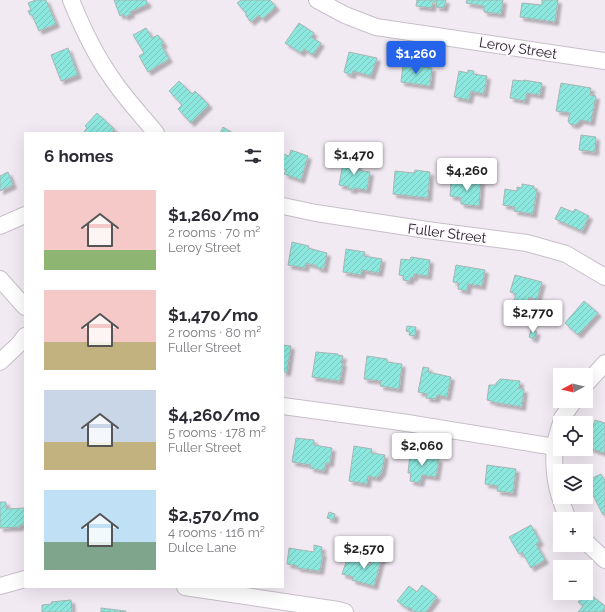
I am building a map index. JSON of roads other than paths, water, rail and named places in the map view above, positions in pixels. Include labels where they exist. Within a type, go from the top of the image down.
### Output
[{"type":"street","points":[[71,0],[96,54],[111,78],[155,132]]},
{"type":"street","name":"Leroy Street","points":[[317,0],[345,15],[376,27],[605,62]]},
{"type":"street","name":"Fuller Street","points":[[284,206],[316,213],[427,230],[527,243],[566,254],[605,278]]},
{"type":"street","points":[[0,226],[24,215]]},
{"type":"street","points":[[0,279],[24,306]]},
{"type":"street","points":[[0,362],[24,337]]},
{"type":"street","points":[[593,376],[605,363]]},
{"type":"street","points":[[284,406],[401,422],[553,447]]},
{"type":"street","points":[[555,456],[554,476],[565,512]]},
{"type":"street","points":[[593,549],[605,560]]},
{"type":"street","points":[[0,586],[24,579]]},
{"type":"street","points":[[192,588],[345,612]]}]
